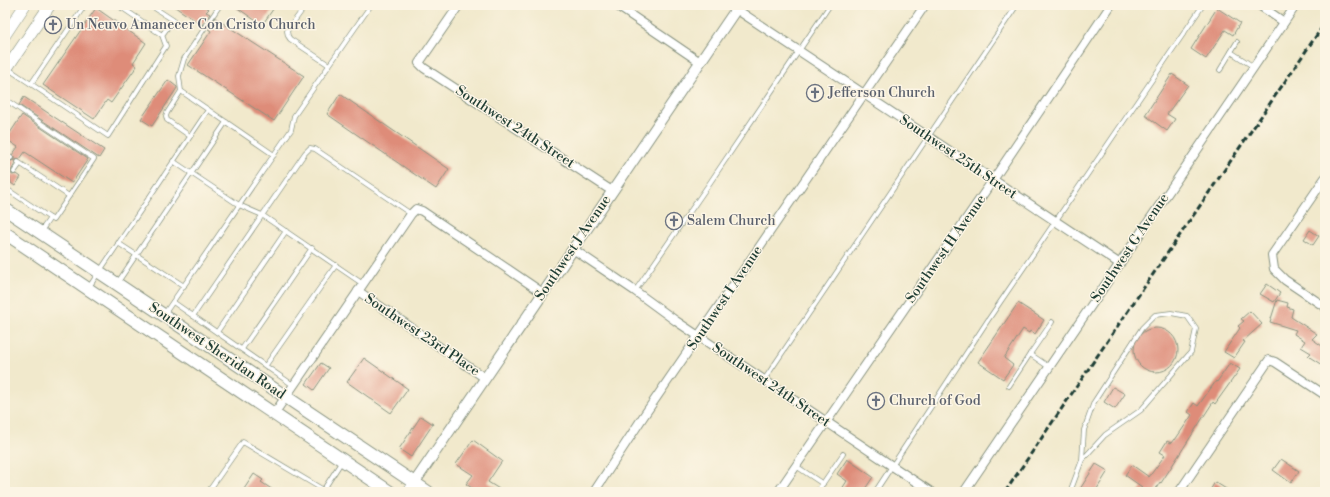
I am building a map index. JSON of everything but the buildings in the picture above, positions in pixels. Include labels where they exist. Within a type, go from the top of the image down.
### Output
[{"type":"main road","points":[[5,35],[25,5]]},
{"type":"main road","points":[[6,69],[50,5]]},
{"type":"main road","name":"Southwest Sheridan Road","points":[[5,209],[285,397],[411,487],[428,492]]},
{"type":"main road","name":"Southwest Sheridan Road","points":[[5,233],[390,492]]},
{"type":"street","name":"Southwest 24th Street","points":[[459,5],[419,62],[424,68],[612,191]]},
{"type":"street","points":[[616,5],[700,62]]},
{"type":"street","name":"Southwest I Avenue","points":[[594,492],[925,5]]},
{"type":"street","name":"Southwest H Avenue","points":[[778,492],[993,180],[1111,5]]},
{"type":"street","points":[[1259,5],[1284,22]]},
{"type":"street","name":"Southwest G Avenue","points":[[964,492],[1296,5]]},
{"type":"street","name":"Southwest J Avenue","points":[[411,487],[737,7]]},
{"type":"street","name":"Southwest 25th Street","points":[[737,7],[799,51],[1120,264]]},
{"type":"street","points":[[1325,178],[1272,256],[1274,269],[1285,280],[1325,307]]},
{"type":"street","points":[[274,414],[411,214],[416,209],[422,211],[543,293]]},
{"type":"street","name":"Southwest 24th Street","points":[[573,249],[699,336],[931,492]]},
{"type":"street","name":"Southwest 23rd Place","points":[[358,291],[485,378]]},
{"type":"street","points":[[1179,492],[1269,360],[1275,362],[1325,395]]},
{"type":"lane","points":[[31,84],[85,5]]},
{"type":"lane","points":[[120,6],[130,5]]},
{"type":"lane","points":[[150,5],[173,20],[162,35]]},
{"type":"lane","points":[[220,5],[184,59],[180,68],[179,76],[182,91],[274,155]]},
{"type":"lane","points":[[306,5],[287,31],[288,36],[290,39],[329,65]]},
{"type":"lane","points":[[164,315],[291,130],[294,116],[371,5]]},
{"type":"lane","points":[[635,291],[830,5]]},
{"type":"lane","points":[[764,380],[1017,5]]},
{"type":"lane","points":[[875,492],[1055,221],[1203,5]]},
{"type":"lane","points":[[6,69],[108,136],[166,46],[162,35],[120,6]]},
{"type":"lane","points":[[1220,70],[1237,42]]},
{"type":"lane","points":[[1231,52],[1254,67]]},
{"type":"lane","points":[[182,91],[166,116],[168,120],[190,136]]},
{"type":"lane","points":[[5,99],[94,159],[53,220],[5,187],[8,181]]},
{"type":"lane","points":[[5,108],[9,102]]},
{"type":"lane","points":[[88,288],[208,110]]},
{"type":"lane","points":[[116,284],[226,122]]},
{"type":"lane","points":[[193,316],[310,148],[315,149],[411,214]]},
{"type":"lane","points":[[173,161],[239,205],[262,215],[363,284]]},
{"type":"lane","points":[[14,172],[19,163],[69,196]]},
{"type":"lane","points":[[40,233],[50,218]]},
{"type":"lane","points":[[217,332],[286,231]]},
{"type":"lane","points":[[118,243],[184,286]]},
{"type":"lane","points":[[242,349],[312,248]]},
{"type":"lane","points":[[266,366],[336,265]]},
{"type":"lane","points":[[173,302],[293,385]]},
{"type":"lane","points":[[1070,492],[1082,460],[1084,430],[1094,402],[1142,328],[1155,315],[1171,313],[1187,316],[1196,329],[1191,352],[1141,410],[1106,435],[1082,460]]},
{"type":"lane","points":[[1009,386],[1052,322]]},
{"type":"lane","points":[[1030,354],[1049,367]]},
{"type":"lane","points":[[208,492],[243,442],[324,491],[342,460]]},
{"type":"lane","points":[[817,492],[843,454]]},
{"type":"lane","points":[[796,466],[823,484]]},
{"type":"railway","points":[[1005,492],[1325,23]]},
{"type":"place","name":"Un Neuvo Amanecer Con Cristo Church","points":[[53,25]]},
{"type":"place","name":"Jefferson Church","points":[[815,93]]},
{"type":"place","name":"Salem Church","points":[[674,221]]},
{"type":"place","name":"Church of God","points":[[876,401]]}]
